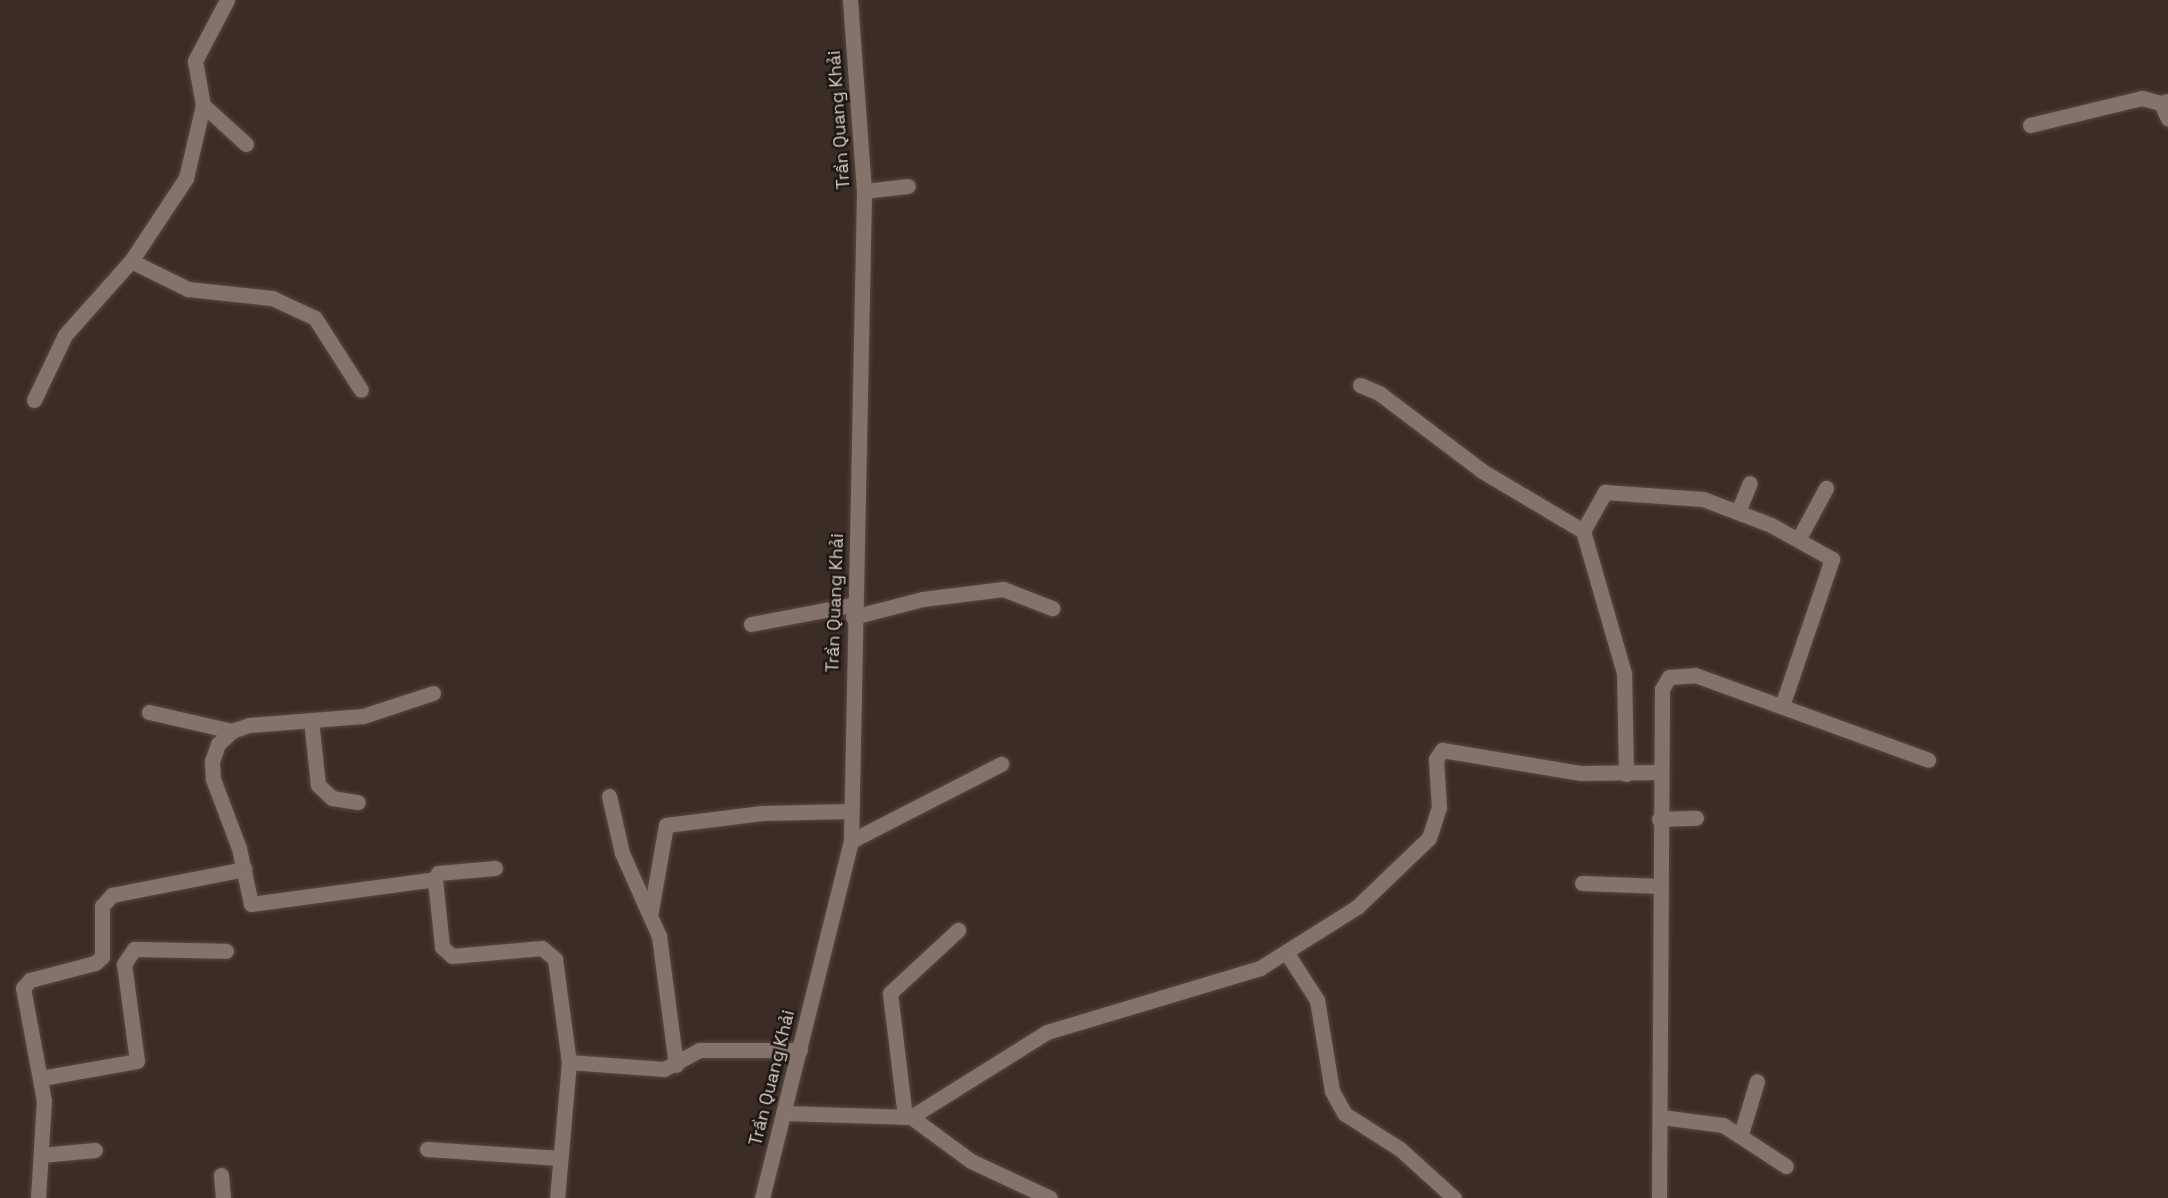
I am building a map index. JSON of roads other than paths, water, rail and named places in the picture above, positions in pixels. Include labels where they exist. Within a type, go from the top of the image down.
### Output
[{"type":"street","name":"Trần Quang Khải","points":[[762,1198],[851,841],[853,611],[864,191],[850,0]]},
{"type":"street","points":[[34,400],[65,335],[130,261],[180,193],[203,105],[195,61],[220,4]]},
{"type":"street","points":[[2030,125],[2142,98],[2164,102],[2168,119]]},
{"type":"street","points":[[203,105],[246,144]]},
{"type":"street","points":[[864,191],[908,186]]},
{"type":"street","points":[[130,261],[188,289],[272,298],[315,318],[361,390]]},
{"type":"street","points":[[1360,385],[1379,393],[1482,471],[1583,531]]},
{"type":"street","points":[[1738,512],[1750,483]]},
{"type":"street","points":[[1799,538],[1826,488]]},
{"type":"street","points":[[1626,774],[1624,672],[1583,531],[1598,500],[1614,490],[1688,496],[1738,512],[1799,538],[1825,553],[1833,564],[1783,703]]},
{"type":"street","points":[[751,624],[1003,590],[1052,608]]},
{"type":"street","points":[[1659,1198],[1661,886],[1659,702],[1669,677],[1695,675],[1783,703],[1928,760]]},
{"type":"street","points":[[432,693],[381,712],[249,725],[232,731],[218,744],[213,779],[243,869],[246,898],[258,905],[347,888],[435,879],[447,869],[495,868]]},
{"type":"street","points":[[149,712],[232,731]]},
{"type":"street","points":[[311,720],[318,785],[332,798],[358,802]]},
{"type":"street","points":[[908,1117],[1047,1032],[1236,976],[1288,955],[1369,898],[1429,838],[1439,808],[1439,752],[1581,773],[1658,772]]},
{"type":"street","points":[[851,841],[1001,764]]},
{"type":"street","points":[[609,796],[622,853],[651,911],[659,936],[676,1065]]},
{"type":"street","points":[[651,911],[666,825],[762,813],[851,811]]},
{"type":"street","points":[[1659,819],[1696,818]]},
{"type":"street","points":[[38,1198],[41,1155],[41,1078],[23,988],[30,980],[95,963],[102,957],[105,898],[243,869]]},
{"type":"street","points":[[435,879],[444,953],[549,951],[555,959],[569,1062],[557,1198]]},
{"type":"street","points":[[1582,883],[1661,886]]},
{"type":"street","points":[[908,1117],[890,993],[958,930]]},
{"type":"street","points":[[41,1078],[137,1061],[124,964],[134,949],[226,951]]},
{"type":"street","points":[[1288,955],[1317,1000],[1332,1091],[1345,1114],[1400,1149],[1455,1198]]},
{"type":"street","points":[[569,1062],[664,1069],[676,1065],[699,1050],[800,1050]]},
{"type":"street","points":[[1741,1134],[1757,1081]]},
{"type":"street","points":[[783,1113],[908,1117],[971,1161],[1050,1198]]},
{"type":"street","points":[[1661,1117],[1723,1125],[1741,1134],[1786,1166]]},
{"type":"street","points":[[427,1149],[560,1158]]},
{"type":"street","points":[[41,1155],[96,1150]]},
{"type":"street","points":[[221,1175],[223,1198]]}]
